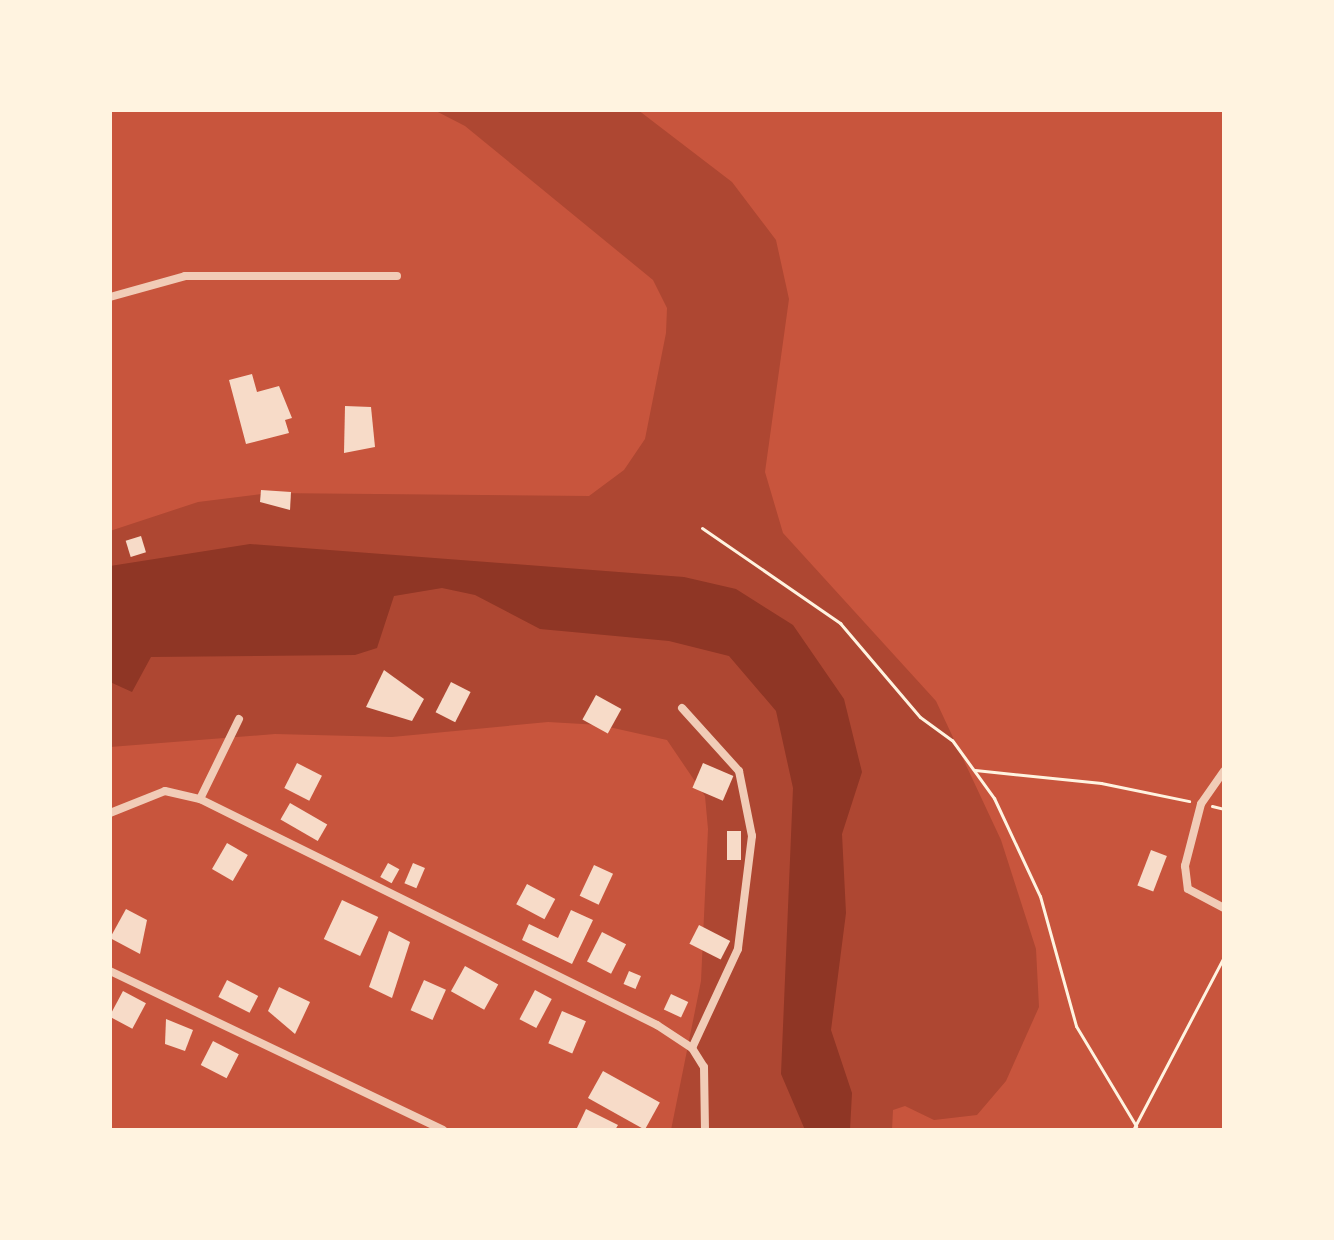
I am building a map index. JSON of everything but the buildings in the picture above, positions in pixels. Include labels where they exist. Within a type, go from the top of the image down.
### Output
[{"type":"street","points":[[110,297],[185,276],[397,276]]},
{"type":"street","points":[[682,708],[739,771],[752,836],[738,949],[692,1048]]},
{"type":"street","points":[[200,799],[239,719]]},
{"type":"street","points":[[1224,771],[1201,804],[1185,866],[1188,889],[1224,908]]},
{"type":"street","points":[[110,813],[165,791],[200,799],[692,1048],[704,1067],[705,1130]]},
{"type":"street","points":[[110,971],[443,1130]]},
{"type":"path","points":[[702,528],[840,623],[974,770],[1040,896],[1076,1026],[1135,1128]]},
{"type":"path","points":[[974,770],[1101,783],[1224,809]]},
{"type":"path","points":[[1135,1128],[1224,957]]},
{"type":"shaded area","points":[[434,110],[638,110],[732,182],[776,240],[789,299],[765,472],[783,533],[936,701],[1001,840],[1036,949],[1039,1007],[1006,1081],[977,1115],[934,1120],[905,1106],[893,1110],[892,1130],[671,1130],[701,981],[708,829],[705,796],[667,740],[600,725],[548,722],[392,737],[275,734],[110,747],[110,531],[198,502],[269,493],[589,496],[624,470],[645,439],[666,333],[667,308],[653,280],[465,126]]},
{"type":"shaded area","points":[[250,544],[684,577],[736,589],[793,625],[844,699],[862,772],[842,834],[846,913],[831,1030],[852,1093],[850,1130],[805,1130],[781,1074],[793,788],[776,711],[729,656],[669,641],[540,629],[475,595],[442,588],[394,596],[377,648],[355,655],[151,657],[132,692],[110,682],[110,566]]}]
